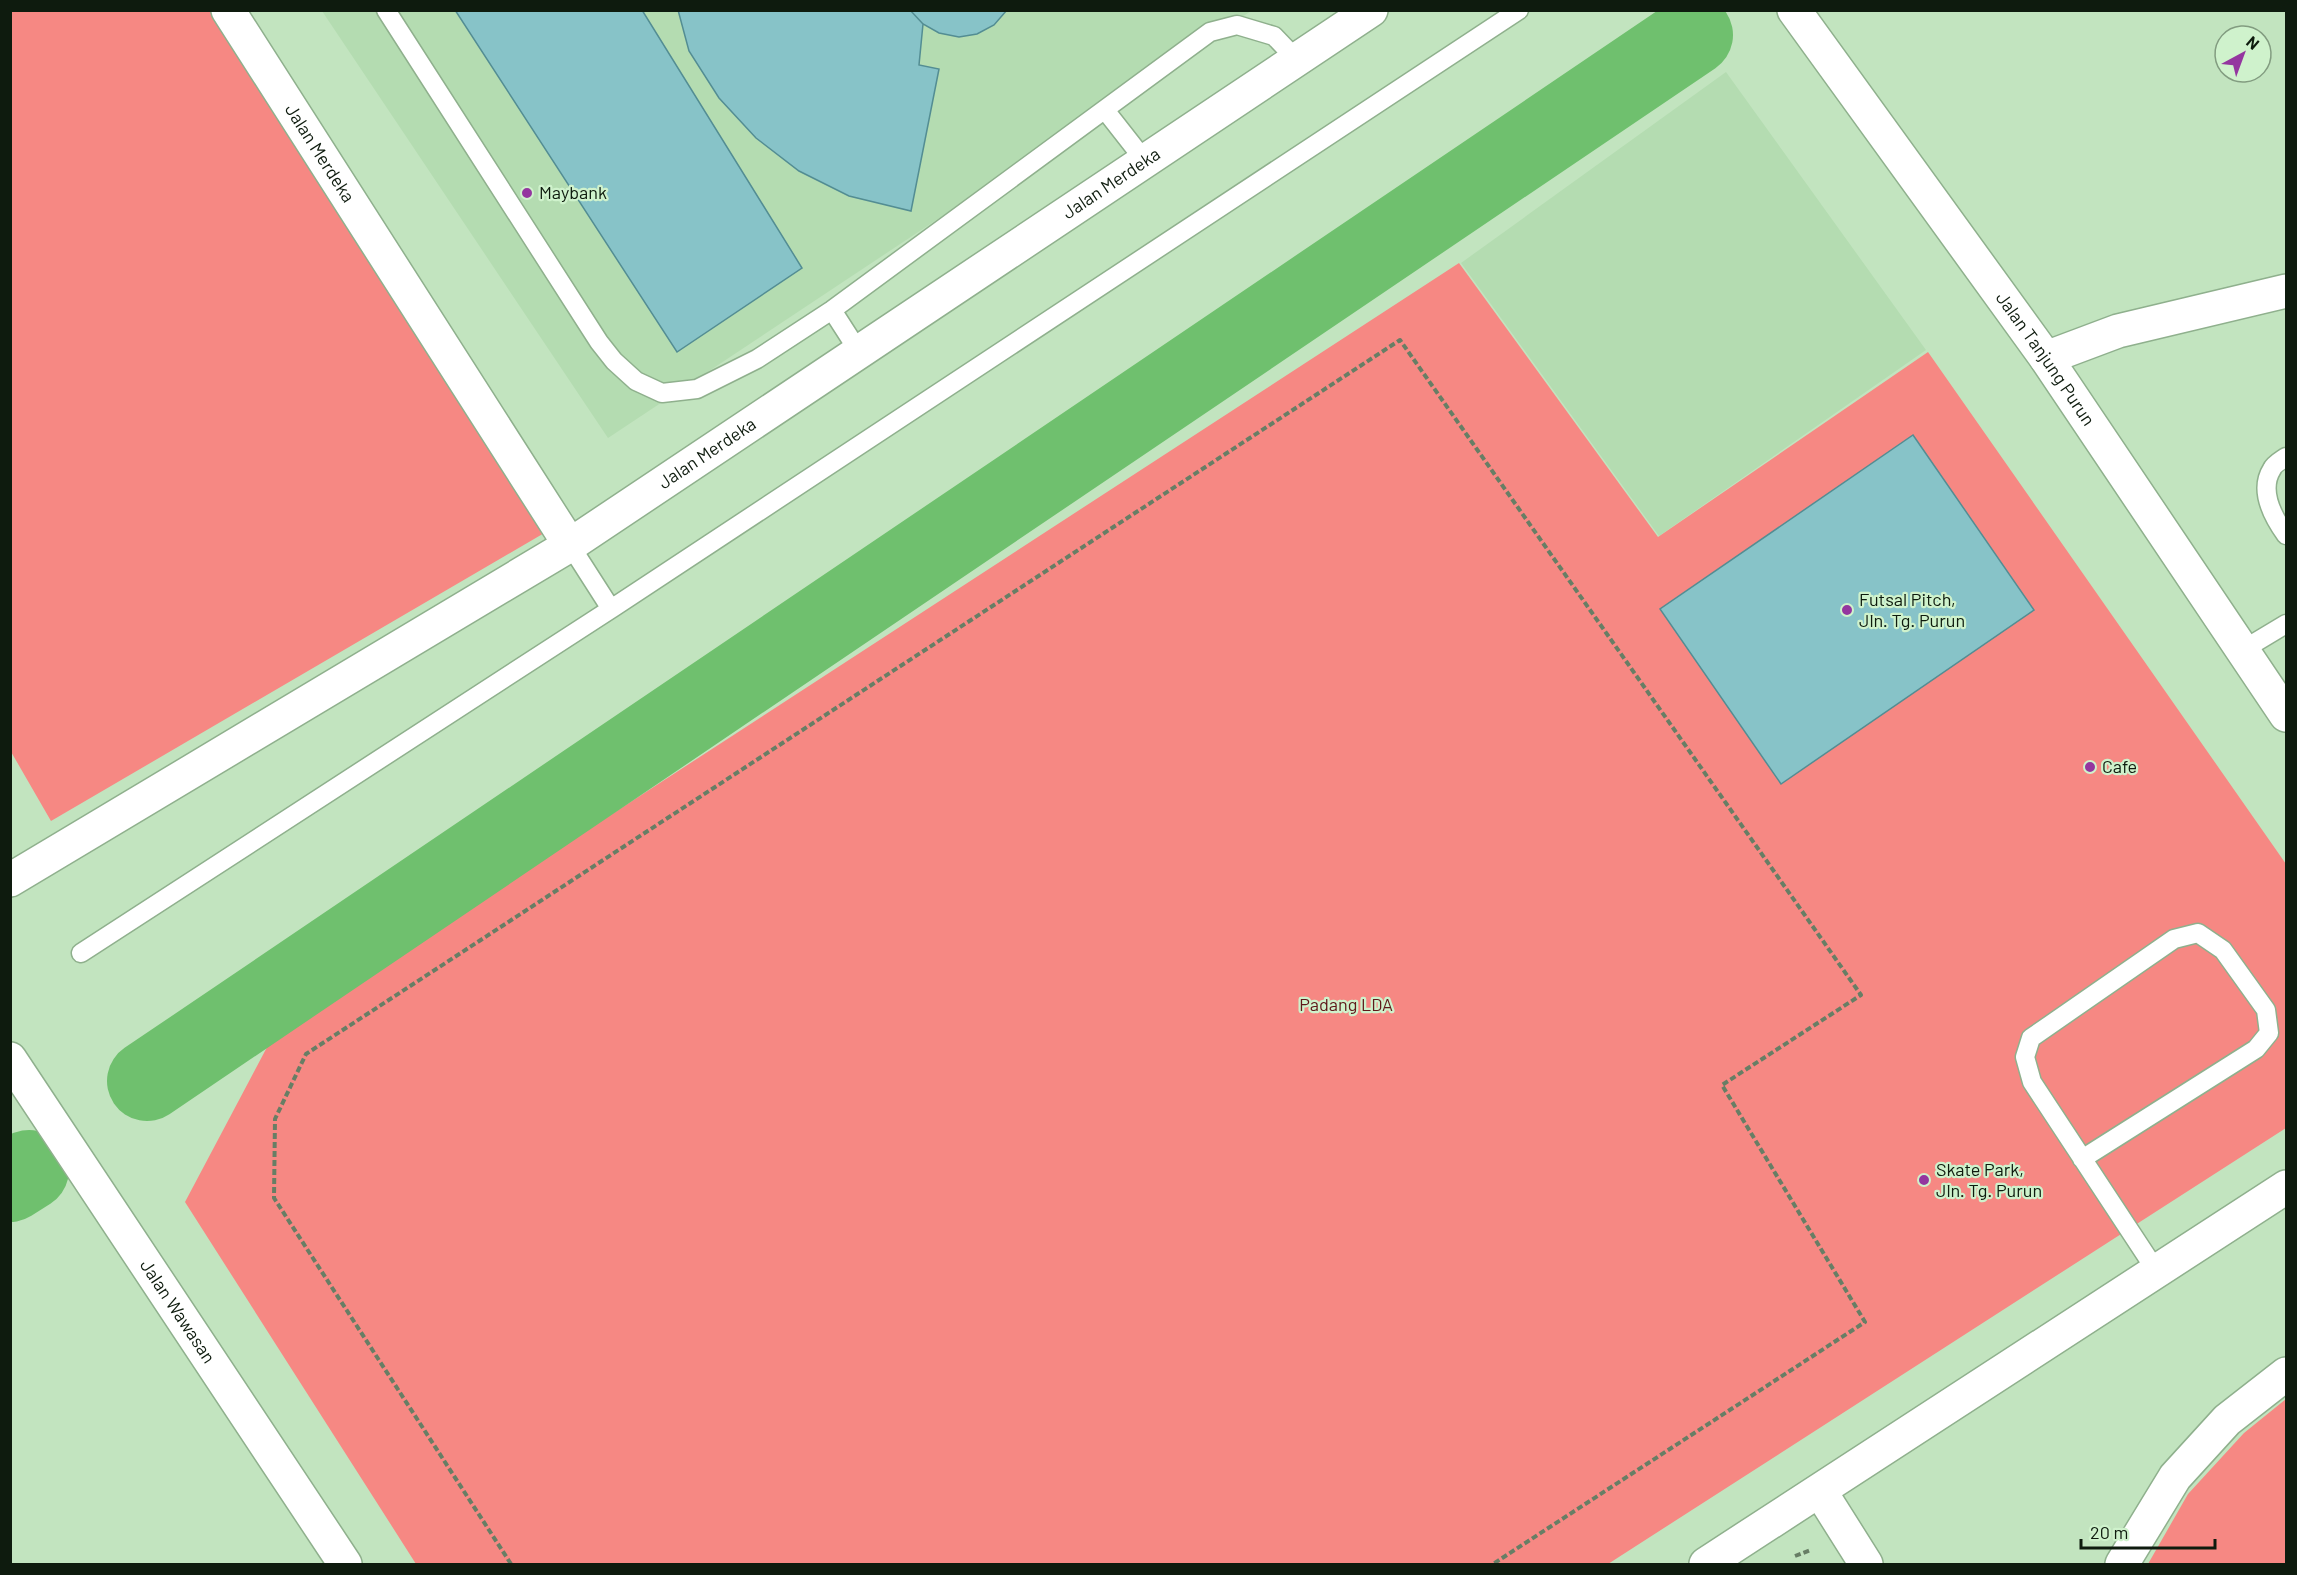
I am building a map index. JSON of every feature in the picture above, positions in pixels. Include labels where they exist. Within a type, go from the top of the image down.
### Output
[{"type":"street","name":"Jalan Merdeka","points":[[228,10],[570,545],[1371,10]]},
{"type":"street","name":"Jalan Tanjung Purun","points":[[1794,10],[2046,358],[2286,715]]},
{"type":"street","points":[[2046,358],[2118,331],[2286,291]]},
{"type":"street","points":[[12,875],[570,545]]},
{"type":"street","name":"Jalan Wawasan","points":[[10,1059],[345,1564]]},
{"type":"street","points":[[1706,1564],[2286,1187]]},
{"type":"street","points":[[2122,1564],[2175,1477],[2227,1420],[2286,1374]]},
{"type":"street","points":[[1820,1491],[1866,1564]]},
{"type":"lane","points":[[386,10],[599,342],[614,361],[636,381],[662,393],[697,389],[757,359],[832,310],[1210,32],[1237,25],[1274,36],[1297,60]]},
{"type":"lane","points":[[81,953],[611,609],[1519,10]]},
{"type":"lane","points":[[1105,110],[1144,161]]},
{"type":"lane","points":[[832,310],[859,352]]},
{"type":"lane","points":[[2286,457],[2272,468],[2265,492],[2277,521],[2286,535]]},
{"type":"lane","points":[[570,545],[611,609]]},
{"type":"lane","points":[[2241,651],[2286,624]]},
{"type":"lane","points":[[2082,1159],[2256,1049],[2269,1033],[2266,1010],[2223,950],[2198,933],[2174,939],[2031,1038],[2025,1057],[2032,1082],[2082,1159],[2157,1272]]},
{"type":"path","points":[[511,1564],[274,1198],[275,1119],[306,1054],[1400,340],[1861,995],[1722,1085],[1865,1322],[1493,1564]]},
{"type":"shaded area","points":[[322,11],[1251,11],[608,438]]},
{"type":"shaded area","points":[[1726,72],[1926,350],[1659,536],[1461,263]]},
{"type":"green space","points":[[10,11],[220,11],[546,532],[51,821],[10,750]]},
{"type":"green space","name":"Padang LDA","points":[[1459,263],[1658,537],[1928,352],[2286,864],[2286,1128],[1608,1564],[416,1564],[185,1202],[274,1034]]},
{"type":"green space","points":[[2286,1399],[2286,1564],[2148,1564],[2188,1494],[2244,1433]]},
{"type":"building","points":[[455,10],[642,10],[802,268],[677,352]]},
{"type":"building","points":[[678,10],[910,10],[923,24],[919,65],[939,69],[911,211],[849,196],[799,171],[756,138],[719,98],[689,51]]},
{"type":"building","points":[[910,10],[1007,10],[994,25],[977,34],[959,37],[939,33],[923,24]]},
{"type":"building","name":"Futsal Pitch, Jln. Tg. Purun","points":[[1913,435],[2034,610],[1781,784],[1660,609]]},
{"type":"waterway","points":[[147,1081],[1693,35]]},
{"type":"waterway","points":[[10,1182],[29,1170]]},
{"type":"place","name":"Maybank","points":[[527,193]]},
{"type":"place","name":"Futsal Pitch, Jln. Tg. Purun","points":[[1847,610]]},
{"type":"place","name":"Cafe","points":[[2090,767]]},
{"type":"place","name":"Skate Park, Jln. Tg. Purun","points":[[1924,1180]]}]
